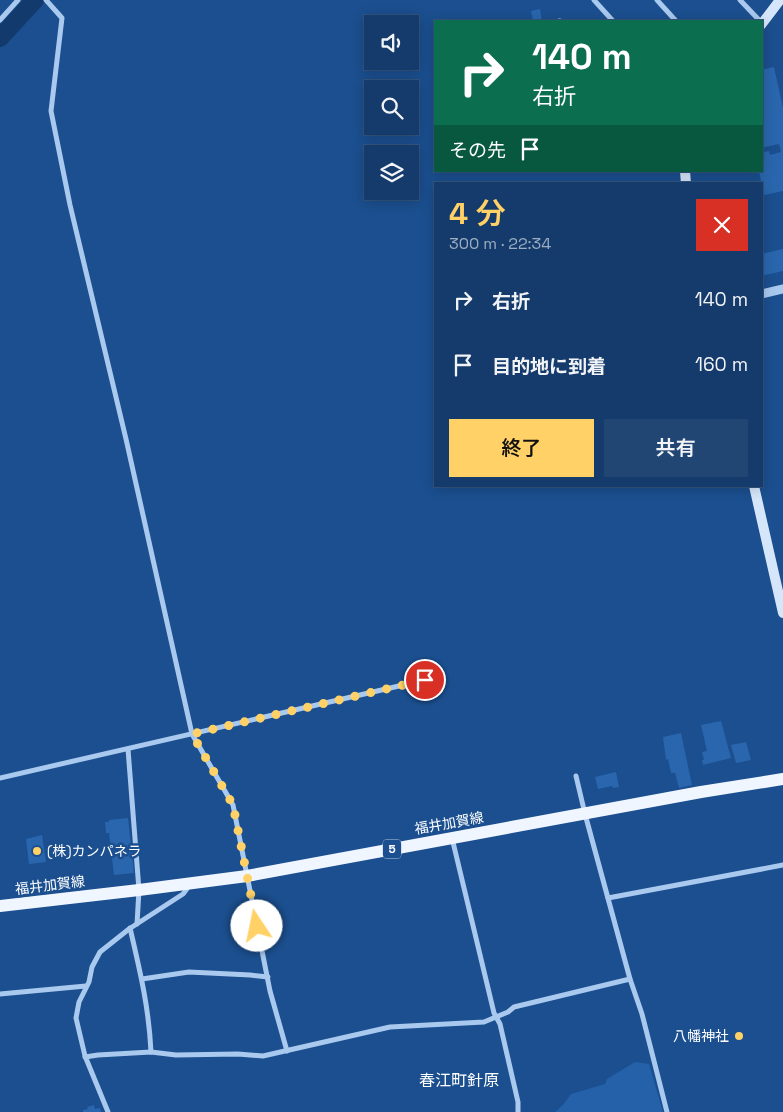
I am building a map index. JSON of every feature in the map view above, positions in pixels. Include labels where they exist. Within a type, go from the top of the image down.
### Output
[{"type":"main road","points":[[763,21],[780,0]]},
{"type":"main road","points":[[754,487],[783,612]]},
{"type":"main road","name":"福井加賀線","points":[[0,906],[247,876],[701,792],[783,779]]},
{"type":"street","points":[[0,20],[18,0]]},
{"type":"street","points":[[46,0],[62,18],[51,111],[70,205],[126,439],[192,734],[233,805],[268,977],[287,1050]]},
{"type":"street","points":[[594,0],[613,20]]},
{"type":"street","points":[[657,0],[675,20]]},
{"type":"street","points":[[740,0],[758,20]]},
{"type":"street","points":[[763,294],[783,289]]},
{"type":"street","points":[[0,778],[425,680]]},
{"type":"street","points":[[128,749],[135,819],[139,890],[137,924]]},
{"type":"street","points":[[576,776],[667,1112]]},
{"type":"street","points":[[452,838],[495,1017],[500,1024],[518,1102],[518,1112]]},
{"type":"street","points":[[608,898],[783,865]]},
{"type":"street","points":[[108,1112],[85,1057],[76,1018],[79,1002],[89,982],[92,967],[100,952],[130,928],[184,894],[191,884]]},
{"type":"street","points":[[130,928],[150,1023],[150,1052]]},
{"type":"street","points":[[142,979],[189,972],[250,974],[268,977]]},
{"type":"street","points":[[85,1057],[150,1052],[176,1055],[238,1054],[263,1056],[390,1027],[484,1022],[508,1012],[514,1007],[630,979]]},
{"type":"street","points":[[0,994],[86,986]]},
{"type":"shaded area","points":[[635,1062],[649,1064],[663,1112],[555,1112],[571,1094],[605,1084],[607,1079]]},
{"type":"building","points":[[540,9],[542,20],[533,20],[531,11]]},
{"type":"building","points":[[774,67],[783,108],[783,191],[764,195],[763,182],[761,182],[759,172],[763,172],[763,152],[769,151],[770,155],[781,152],[779,144],[763,148],[763,70]]},
{"type":"building","points":[[783,249],[783,271],[763,276],[763,254]]},
{"type":"building","points":[[721,721],[731,758],[703,765],[702,752],[707,751],[701,725]]},
{"type":"building","points":[[681,733],[692,785],[679,788],[675,773],[671,773],[668,759],[666,760],[663,737]]},
{"type":"building","points":[[746,742],[751,760],[736,763],[731,745]]},
{"type":"building","points":[[616,772],[619,787],[613,788],[612,786],[598,789],[595,777]]},
{"type":"building","points":[[128,818],[134,873],[114,875],[109,833],[106,833],[105,822]]},
{"type":"building","points":[[42,835],[46,862],[29,864],[26,839]]},
{"type":"building","points":[[94,1105],[95,1109],[100,1108],[101,1112],[83,1112],[83,1110],[88,1109],[87,1107]]},
{"type":"waterway","points":[[0,38],[35,0]]},
{"type":"place","name":"(株)カンパネラ","points":[[37,851]]},
{"type":"place","name":"八幡神社","points":[[739,1036]]},
{"type":"district","name":"春江町針原","points":[[459,1080]]},
{"type":"route","points":[[257,926],[233,805],[192,734],[425,680]]}]
